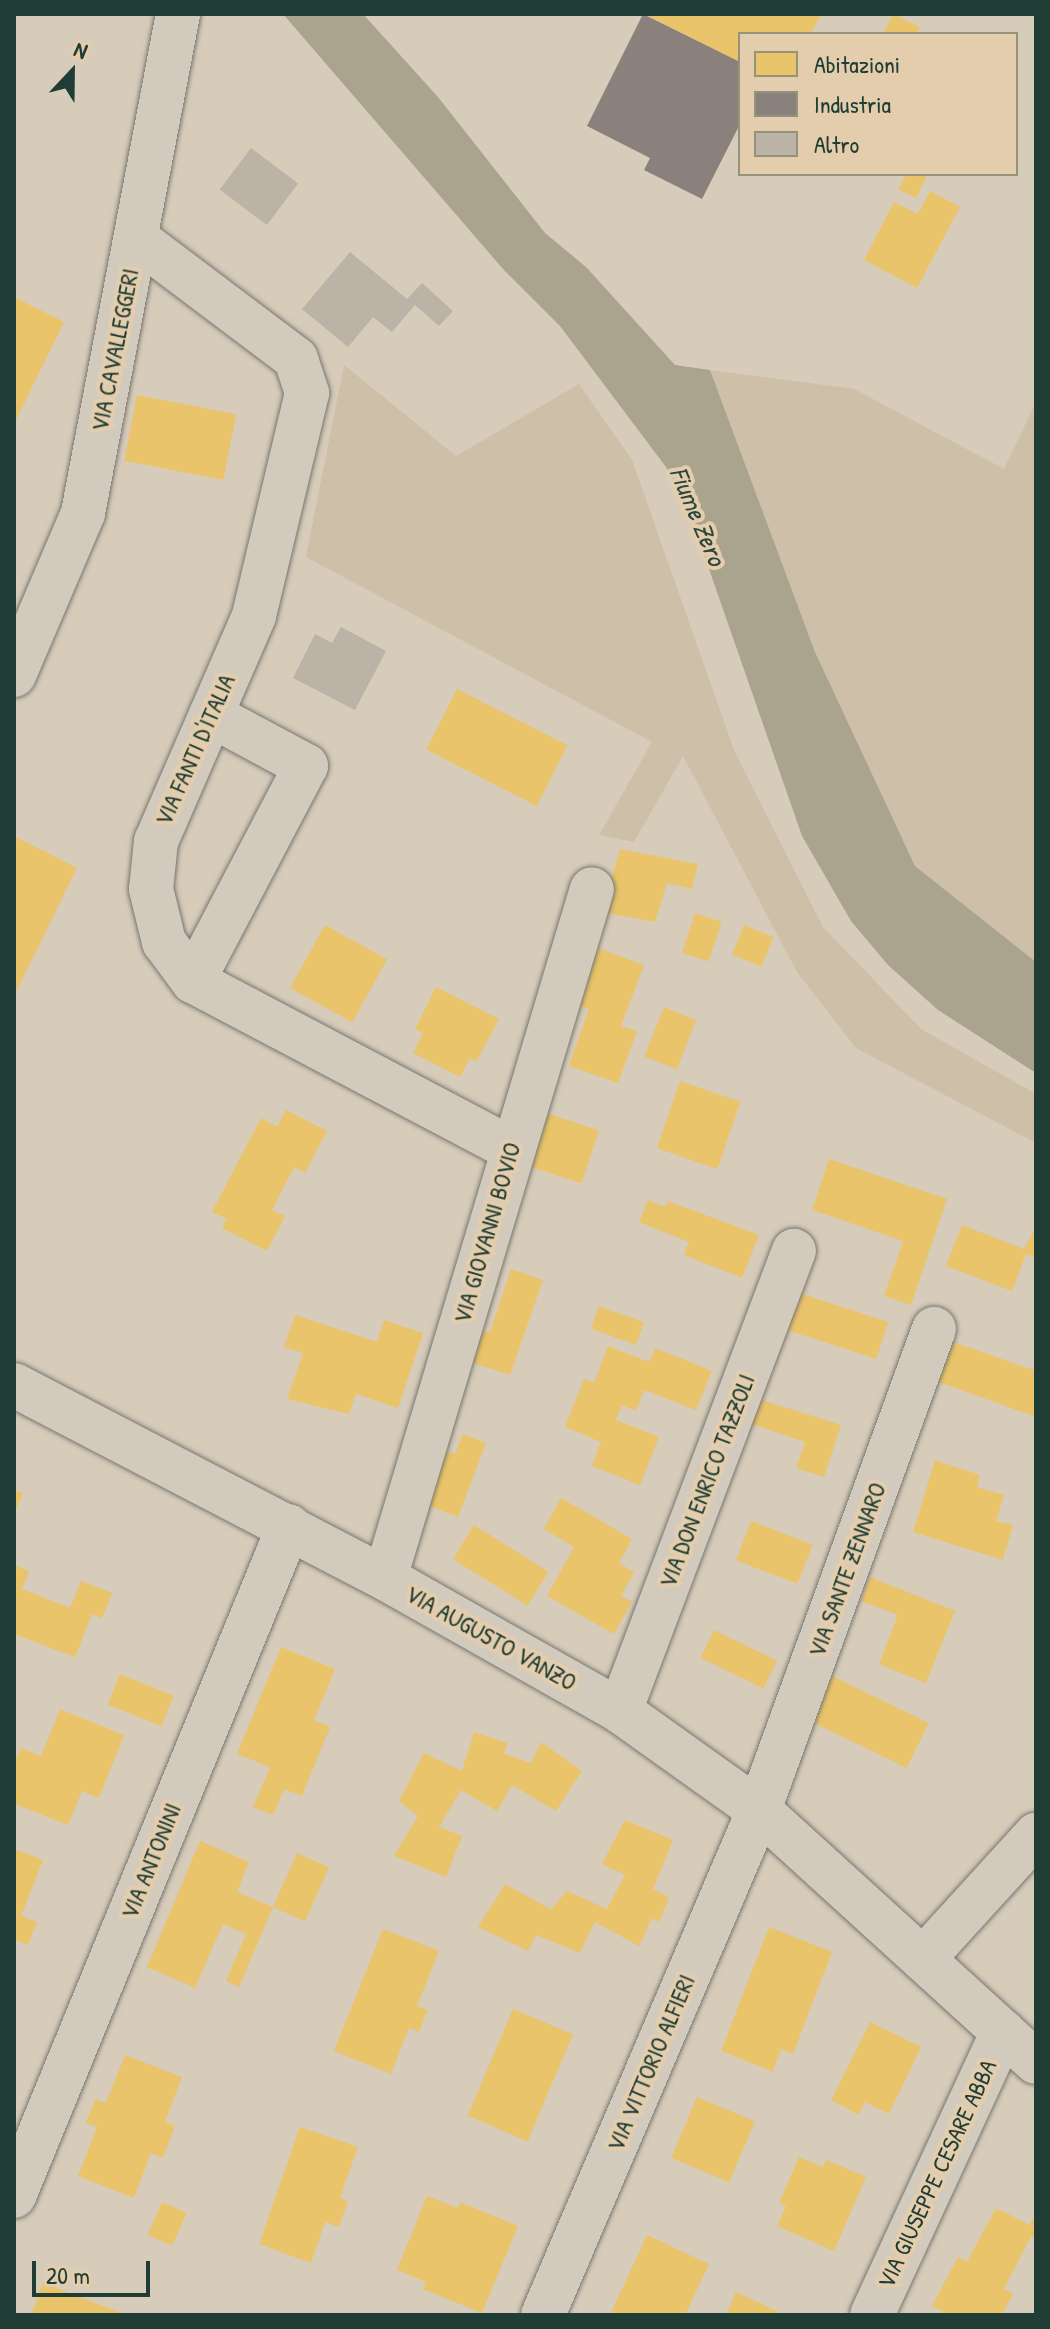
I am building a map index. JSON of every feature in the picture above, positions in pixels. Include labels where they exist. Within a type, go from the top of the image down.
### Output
[{"type":"street","name":"VIA CAVALLEGGERI","points":[[14,675],[83,513],[178,14]]},
{"type":"street","name":"VIA FANTI D'ITALIA","points":[[137,239],[296,359],[307,393],[254,616],[156,841],[151,889],[164,942],[193,981],[511,1149]]},
{"type":"street","points":[[193,981],[306,766],[211,715]]},
{"type":"street","name":"VIA GIOVANNI BOVIO","points":[[385,1578],[511,1149],[592,889]]},
{"type":"street","name":"VIA DON ENRICO TAZZOLI","points":[[620,1711],[794,1251]]},
{"type":"street","name":"VIA SANTE ZENNARO","points":[[759,1810],[934,1329]]},
{"type":"street","name":"VIA AUGUSTO VANZO","points":[[14,1385],[289,1526],[620,1711],[759,1810],[1036,2062]]},
{"type":"street","name":"VIA ANTONINI","points":[[14,2196],[289,1526]]},
{"type":"street","name":"VIA VITTORIO ALFIERI","points":[[543,2315],[759,1810]]},
{"type":"street","points":[[923,1959],[1036,1835]]},
{"type":"street","name":"VIA GIUSEPPE CESARE ABBA","points":[[872,2315],[1003,2032]]},
{"type":"shaded area","points":[[344,365],[456,456],[579,384],[632,460],[734,750],[823,927],[921,1029],[1036,1094],[1036,1143],[856,1048],[797,972],[683,756],[634,842],[599,835],[652,742],[306,557]]},
{"type":"shaded area","points":[[710,370],[854,389],[1004,469],[1036,402],[1036,962],[915,866],[815,652]]},
{"type":"water","name":"Fiume Zero","points":[[283,14],[363,14],[438,97],[545,233],[586,267],[675,365],[710,370],[815,652],[915,866],[1036,962],[1036,1073],[938,1010],[888,965],[851,921],[802,836],[686,503],[666,467],[560,326],[503,269]]},
{"type":"building: Abitazioni","points":[[644,14],[820,16],[812,32],[738,32],[738,61]]},
{"type":"building: Abitazioni","points":[[893,14],[920,27],[918,32],[884,32]]},
{"type":"building: Abitazioni","points":[[905,176],[927,176],[916,198],[898,189]]},
{"type":"building: Abitazioni","points":[[930,191],[960,207],[917,288],[864,260],[894,202],[918,214]]},
{"type":"building: Abitazioni","points":[[14,297],[64,322],[14,424]]},
{"type":"building: Abitazioni","points":[[137,395],[236,414],[223,480],[124,461]]},
{"type":"building: Abitazioni","points":[[457,689],[567,745],[537,806],[426,750]]},
{"type":"building: Abitazioni","points":[[14,836],[77,868],[14,996]]},
{"type":"building: Abitazioni","points":[[620,849],[698,864],[692,889],[667,883],[655,922],[602,912]]},
{"type":"building: Abitazioni","points":[[695,913],[722,922],[709,962],[682,953]]},
{"type":"building: Abitazioni","points":[[325,925],[387,959],[352,1022],[290,988]]},
{"type":"building: Abitazioni","points":[[744,925],[774,937],[762,967],[732,955]]},
{"type":"building: Abitazioni","points":[[598,948],[644,965],[621,1026],[637,1031],[618,1083],[569,1066],[589,1009],[578,1005]]},
{"type":"building: Abitazioni","points":[[436,987],[499,1019],[476,1062],[470,1058],[460,1077],[413,1053],[423,1033],[415,1029]]},
{"type":"building: Abitazioni","points":[[664,1007],[696,1020],[677,1069],[644,1056]]},
{"type":"building: Abitazioni","points":[[680,1081],[741,1102],[717,1169],[657,1148]]},
{"type":"building: Abitazioni","points":[[286,1110],[327,1131],[305,1173],[294,1167],[272,1210],[285,1216],[267,1251],[222,1228],[227,1219],[212,1212],[261,1118],[277,1127]]},
{"type":"building: Abitazioni","points":[[540,1111],[599,1130],[582,1183],[523,1164]]},
{"type":"building: Abitazioni","points":[[829,1159],[947,1199],[911,1305],[884,1296],[903,1241],[812,1210]]},
{"type":"building: Abitazioni","points":[[648,1200],[665,1207],[668,1201],[759,1235],[742,1278],[684,1255],[689,1242],[639,1222]]},
{"type":"building: Abitazioni","points":[[962,1225],[1024,1249],[1036,1227],[1036,1258],[1026,1254],[1012,1291],[946,1266]]},
{"type":"building: Abitazioni","points":[[511,1269],[543,1280],[510,1375],[458,1358],[468,1329],[490,1332]]},
{"type":"building: Abitazioni","points":[[796,1292],[888,1322],[876,1359],[784,1329]]},
{"type":"building: Abitazioni","points":[[599,1306],[644,1322],[636,1345],[591,1329]]},
{"type":"building: Abitazioni","points":[[295,1315],[377,1342],[384,1320],[423,1333],[398,1408],[356,1394],[349,1414],[287,1399],[303,1353],[284,1347]]},
{"type":"building: Abitazioni","points":[[939,1337],[1036,1371],[1036,1417],[925,1377]]},
{"type":"building: Abitazioni","points":[[608,1346],[649,1362],[655,1348],[712,1371],[696,1410],[644,1390],[636,1411],[622,1405],[616,1420],[659,1437],[640,1485],[592,1466],[601,1442],[565,1427],[584,1379],[594,1383]]},
{"type":"building: Abitazioni","points":[[759,1399],[841,1425],[824,1477],[796,1468],[805,1442],[751,1424]]},
{"type":"building: Abitazioni","points":[[463,1434],[486,1443],[458,1517],[416,1501],[437,1448],[455,1454]]},
{"type":"building: Abitazioni","points":[[935,1460],[980,1475],[977,1487],[1004,1495],[996,1521],[1013,1525],[1003,1560],[913,1532]]},
{"type":"building: Abitazioni","points":[[14,1490],[23,1493],[14,1515]]},
{"type":"building: Abitazioni","points":[[561,1498],[632,1539],[619,1563],[634,1572],[621,1596],[632,1602],[614,1634],[547,1596],[574,1547],[544,1529]]},
{"type":"building: Abitazioni","points":[[751,1521],[813,1545],[798,1584],[736,1560]]},
{"type":"building: Abitazioni","points":[[474,1525],[549,1572],[527,1606],[453,1559]]},
{"type":"building: Abitazioni","points":[[14,1565],[29,1571],[22,1589],[70,1608],[81,1581],[112,1593],[102,1618],[92,1614],[75,1657],[14,1634]]},
{"type":"building: Abitazioni","points":[[870,1577],[955,1611],[926,1683],[879,1664],[898,1615],[861,1601]]},
{"type":"building: Abitazioni","points":[[714,1630],[777,1661],[763,1689],[700,1658]]},
{"type":"building: Abitazioni","points":[[281,1647],[335,1669],[314,1720],[330,1727],[302,1796],[284,1789],[273,1815],[253,1807],[270,1767],[237,1754]]},
{"type":"building: Abitazioni","points":[[120,1674],[174,1696],[161,1726],[108,1705]]},
{"type":"building: Abitazioni","points":[[828,1674],[929,1723],[907,1768],[806,1719]]},
{"type":"building: Abitazioni","points":[[60,1709],[124,1735],[99,1798],[82,1791],[68,1825],[14,1804],[14,1765],[21,1748],[41,1756]]},
{"type":"building: Abitazioni","points":[[474,1732],[507,1743],[504,1754],[531,1763],[541,1742],[582,1771],[556,1811],[512,1785],[497,1811],[461,1790],[439,1827],[462,1836],[446,1877],[394,1856],[418,1816],[399,1801],[424,1753],[462,1771]]},
{"type":"building: Abitazioni","points":[[625,1820],[673,1840],[653,1889],[669,1898],[659,1922],[652,1918],[639,1946],[595,1922],[580,1953],[536,1935],[528,1951],[478,1927],[505,1884],[551,1909],[567,1891],[607,1909],[625,1875],[602,1864]]},
{"type":"building: Abitazioni","points":[[200,1841],[249,1862],[237,1892],[273,1907],[239,1987],[226,1981],[246,1934],[223,1924],[195,1988],[147,1967]]},
{"type":"building: Abitazioni","points":[[14,1849],[43,1860],[21,1916],[37,1922],[28,1945],[14,1940]]},
{"type":"building: Abitazioni","points":[[297,1853],[329,1867],[305,1921],[273,1907]]},
{"type":"building: Abitazioni","points":[[769,1927],[832,1952],[793,2054],[781,2049],[773,2072],[721,2051]]},
{"type":"building: Abitazioni","points":[[383,1929],[439,1951],[417,2006],[428,2010],[419,2032],[409,2028],[391,2074],[334,2051]]},
{"type":"building: Abitazioni","points":[[513,2009],[573,2034],[528,2141],[468,2116]]},
{"type":"building: Abitazioni","points":[[870,2022],[921,2047],[889,2114],[865,2102],[859,2115],[831,2100]]},
{"type":"building: Abitazioni","points":[[125,2055],[182,2077],[165,2122],[175,2126],[163,2158],[151,2153],[134,2198],[78,2176],[97,2127],[86,2123],[95,2099],[106,2103]]},
{"type":"building: Abitazioni","points":[[697,2097],[755,2122],[729,2182],[671,2158]]},
{"type":"building: Abitazioni","points":[[300,2127],[358,2147],[340,2198],[348,2201],[339,2227],[325,2222],[311,2263],[259,2244]]},
{"type":"building: Abitazioni","points":[[799,2157],[823,2167],[826,2160],[866,2177],[834,2251],[777,2226],[786,2206],[779,2203]]},
{"type":"building: Abitazioni","points":[[427,2196],[458,2208],[460,2202],[518,2226],[482,2313],[423,2289],[426,2282],[397,2270]]},
{"type":"building: Abitazioni","points":[[162,2202],[187,2213],[172,2246],[147,2235]]},
{"type":"building: Abitazioni","points":[[996,2208],[1030,2225],[1036,2213],[1036,2239],[1031,2236],[1004,2289],[1013,2294],[1002,2315],[949,2315],[932,2306],[958,2257],[967,2262]]},
{"type":"building: Abitazioni","points":[[647,2235],[709,2264],[685,2315],[610,2315]]},
{"type":"building: Abitazioni","points":[[43,2283],[125,2314],[125,2315],[31,2315]]},
{"type":"building: Abitazioni","points":[[736,2292],[762,2304],[784,2315],[726,2315]]},
{"type":"building: Industria","points":[[643,14],[738,61],[738,128],[702,199],[644,170],[650,158],[587,126]]},
{"type":"building: Altro","points":[[251,148],[298,184],[267,225],[220,190]]},
{"type":"building: Altro","points":[[350,252],[407,299],[422,283],[453,311],[439,326],[415,305],[392,332],[373,317],[348,347],[302,309]]},
{"type":"building: Altro","points":[[341,627],[386,651],[355,710],[293,678],[315,634],[332,643]]}]
